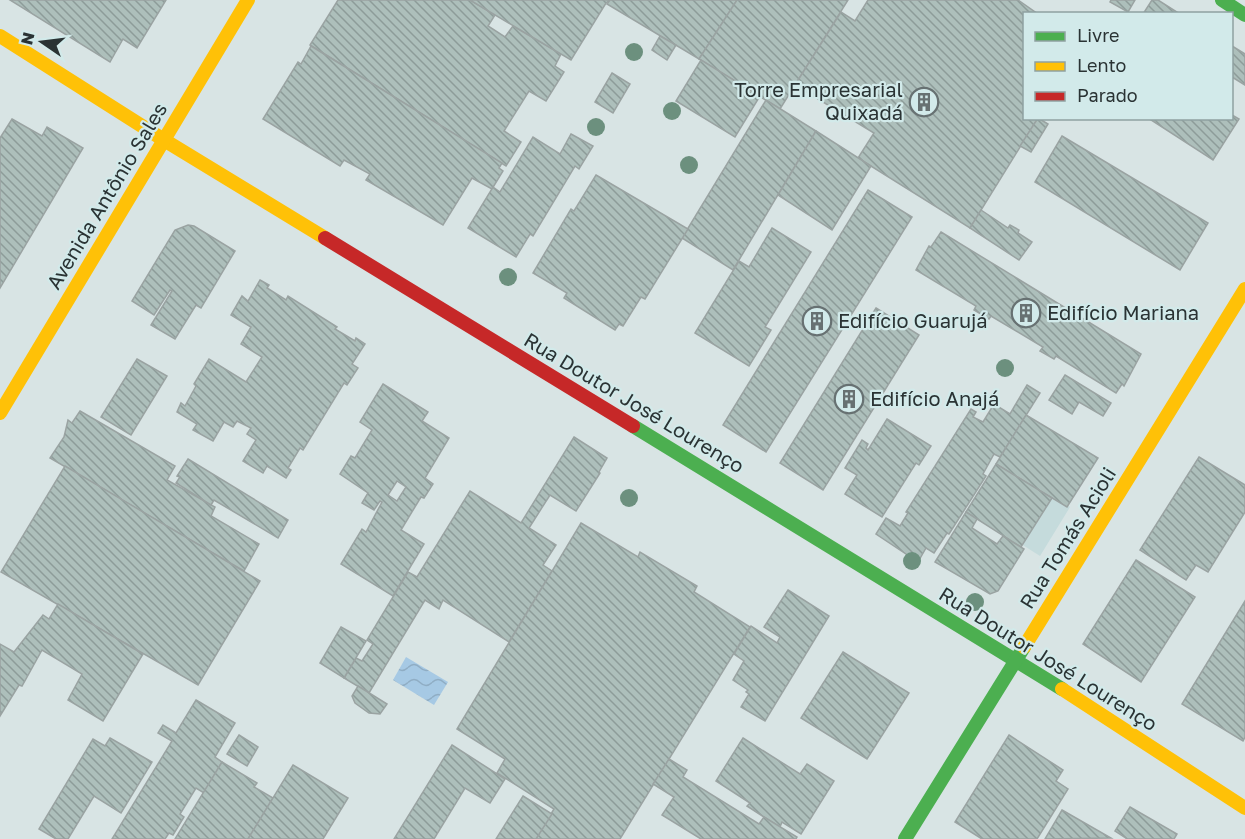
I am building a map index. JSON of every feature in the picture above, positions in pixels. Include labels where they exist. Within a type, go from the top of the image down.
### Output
[{"type":"street","name":"Avenida Antônio Sales","points":[[0,413],[248,0]]},
{"type":"street","points":[[1222,0],[1245,15]]},
{"type":"street","name":"Rua Doutor José Lourenço","points":[[0,36],[164,140],[1016,660],[1245,808]]},
{"type":"street","name":"Rua Tomás Acioli","points":[[906,839],[1245,289]]},
{"type":"shaded area","points":[[1001,463],[1070,507],[1040,556],[971,512]]},
{"type":"water","points":[[406,657],[448,682],[434,705],[393,680]]},
{"type":"building","points":[[10,0],[166,0],[137,48],[123,39],[110,62]]},
{"type":"building","points":[[338,0],[470,0],[495,15],[488,26],[505,37],[513,26],[561,54],[555,66],[564,72],[546,101],[529,91],[504,131],[521,142],[506,166],[310,45]]},
{"type":"building","points":[[470,0],[610,0],[571,60]]},
{"type":"building","points":[[610,0],[737,0],[699,59],[607,4]]},
{"type":"building","points":[[737,0],[848,0],[780,109],[699,59]]},
{"type":"building","name":"Torre Empresarial Quixadá","points":[[868,0],[1018,0],[1035,12],[1023,12],[1023,120],[1037,120],[970,228],[858,158],[874,133],[795,85],[841,12],[855,21]]},
{"type":"building","points":[[1111,0],[1135,0],[1128,12],[1110,2]]},
{"type":"building","points":[[1152,0],[1158,0],[1177,12],[1144,12]]},
{"type":"building","points":[[660,36],[676,45],[667,60],[652,50]]},
{"type":"building","points":[[311,46],[502,163],[499,168],[503,171],[492,189],[472,178],[443,225],[366,180],[370,174],[344,160],[340,166],[263,119],[298,62],[301,64]]},
{"type":"building","points":[[1233,47],[1245,54],[1245,85],[1233,78]]},
{"type":"building","points":[[701,60],[760,96],[735,137],[676,101]]},
{"type":"building","points":[[612,73],[630,84],[613,113],[595,102]]},
{"type":"building","points":[[766,100],[816,131],[733,270],[682,238]]},
{"type":"building","points":[[1233,116],[1239,119],[1213,160],[1151,120],[1233,120]]},
{"type":"building","points":[[12,119],[42,136],[47,127],[83,148],[0,288],[0,138]]},
{"type":"building","points":[[1037,120],[1048,124],[1031,152],[1020,146]]},
{"type":"building","points":[[816,131],[871,166],[832,230],[778,195]]},
{"type":"building","points":[[571,134],[593,146],[579,169],[575,166],[533,236],[530,234],[516,257],[468,228],[493,187],[500,192],[533,137],[560,154]]},
{"type":"building","points":[[1062,136],[1208,223],[1180,270],[1035,182]]},
{"type":"building","points":[[596,175],[688,229],[645,299],[641,297],[623,326],[619,324],[615,330],[564,298],[567,293],[533,273],[571,209],[574,211]]},
{"type":"building","name":"Edifício Guarujá","points":[[868,190],[912,217],[766,452],[723,425]]},
{"type":"building","points":[[981,210],[1008,228],[1010,225],[1019,230],[1018,233],[1032,242],[1019,260],[970,228]]},
{"type":"building","points":[[188,225],[194,226],[235,251],[201,308],[196,305],[175,339],[151,325],[172,291],[170,290],[154,315],[132,301],[175,230]]},
{"type":"building","points":[[772,228],[811,252],[765,327],[771,330],[749,366],[695,333],[739,261],[749,267]]},
{"type":"building","name":"Edifício Mariana","points":[[941,232],[1141,354],[1124,386],[1122,384],[1116,393],[1056,356],[1054,359],[1040,351],[1043,347],[991,316],[989,319],[974,310],[976,306],[916,270],[929,246],[931,247]]},
{"type":"building","points":[[260,280],[269,285],[267,288],[286,300],[288,296],[337,327],[335,329],[365,344],[352,364],[358,368],[347,385],[344,383],[303,450],[300,448],[288,468],[291,470],[286,478],[267,466],[263,473],[243,461],[256,440],[247,434],[251,428],[237,421],[233,427],[224,422],[213,441],[193,430],[197,424],[177,412],[181,403],[185,406],[196,386],[194,384],[209,359],[246,382],[262,357],[241,344],[251,327],[231,315],[242,296],[248,301]]},
{"type":"building","name":"Edifício Anajá","points":[[876,308],[919,335],[823,490],[780,463]]},
{"type":"building","points":[[137,359],[167,376],[131,435],[101,417]]},
{"type":"building","points":[[1065,375],[1111,403],[1103,416],[1079,402],[1072,414],[1049,400]]},
{"type":"building","points":[[383,384],[428,412],[422,421],[449,438],[425,478],[433,484],[424,498],[421,497],[401,530],[424,544],[393,596],[341,564],[362,529],[366,532],[382,502],[380,501],[374,510],[362,503],[368,493],[340,474],[351,456],[355,458],[372,430],[360,422]],"holes":[[[397,481],[406,487],[397,501],[388,495]]]},
{"type":"building","points":[[1027,385],[1040,393],[1000,457],[994,454],[983,474],[986,476],[934,553],[926,548],[918,562],[876,534],[886,518],[900,526],[908,513],[906,512],[971,409],[976,412],[973,417],[983,422],[994,404],[1010,414]]},
{"type":"building","points":[[80,411],[175,466],[167,480],[215,507],[211,516],[259,544],[244,571],[50,458],[64,437],[68,420],[72,423]]},
{"type":"building","points":[[1026,415],[1098,458],[1067,507],[996,464]]},
{"type":"building","points":[[887,419],[931,446],[919,465],[916,463],[882,517],[845,494],[857,475],[845,468],[862,440],[868,444],[866,448],[868,450]]},
{"type":"building","points":[[574,437],[607,458],[576,511],[550,495],[529,528],[556,545],[543,565],[552,571],[509,642],[443,600],[439,609],[425,600],[369,693],[344,678],[356,658],[362,661],[373,644],[367,640],[408,572],[417,577],[470,491],[521,523]]},
{"type":"building","points":[[1199,457],[1245,485],[1245,512],[1208,572],[1196,565],[1186,580],[1140,550]]},
{"type":"building","points":[[188,459],[288,520],[278,538],[214,500],[211,505],[176,483],[180,477],[177,476]]},
{"type":"building","points":[[996,464],[1052,498],[1021,547],[966,512]]},
{"type":"building","points":[[65,466],[260,581],[198,685],[1,572]]},
{"type":"building","points":[[966,512],[977,519],[972,528],[997,544],[1003,536],[1024,549],[998,591],[990,594],[935,562]]},
{"type":"building","points":[[581,523],[638,557],[640,552],[697,586],[694,592],[750,627],[620,839],[536,839],[554,809],[497,773],[505,759],[457,729]]},
{"type":"building","points":[[1136,560],[1195,597],[1141,682],[1083,644]]},
{"type":"building","points":[[788,590],[829,616],[765,721],[741,707],[749,694],[746,692],[748,690],[733,680],[744,661],[734,654],[751,626],[777,643],[780,637],[764,627]]},
{"type":"building","points":[[1245,601],[1245,737],[1243,741],[1182,704]]},
{"type":"building","points":[[58,604],[143,654],[103,721],[68,700],[82,674],[42,650],[22,686],[19,685],[0,716],[0,644],[14,652],[43,615],[49,619]]},
{"type":"building","points":[[341,627],[366,641],[344,678],[320,663]]},
{"type":"building","points":[[843,652],[909,693],[867,759],[801,718]]},
{"type":"building","points":[[358,686],[387,704],[380,714],[369,713],[355,703],[352,696]]},
{"type":"building","points":[[196,700],[235,723],[215,757],[222,762],[204,793],[196,788],[180,814],[184,817],[173,835],[169,833],[165,839],[112,839],[172,741],[158,733],[163,725],[176,733]]},
{"type":"building","points":[[239,735],[258,747],[247,766],[227,754]]},
{"type":"building","points":[[1009,735],[1063,770],[1056,781],[1068,789],[1037,839],[982,839],[955,822]]},
{"type":"building","points":[[110,738],[152,762],[121,813],[94,796],[68,839],[56,839],[39,829],[93,739],[105,746]]},
{"type":"building","points":[[743,738],[800,774],[807,764],[834,781],[801,834],[782,822],[780,827],[747,806],[750,803],[716,781]]},
{"type":"building","points":[[452,745],[505,779],[490,803],[465,788],[434,839],[394,839]]},
{"type":"building","points":[[669,759],[687,770],[683,777],[759,824],[764,817],[797,837],[796,839],[701,839],[662,815],[674,797],[653,784]]},
{"type":"building","points":[[222,762],[257,783],[254,787],[273,798],[248,839],[175,839]]},
{"type":"building","points":[[293,765],[348,798],[323,839],[248,839]]},
{"type":"building","points":[[523,796],[552,814],[536,839],[496,839]]},
{"type":"building","points":[[1130,807],[1177,834],[1174,839],[1126,839],[1115,831]]},
{"type":"building","points":[[1062,810],[1111,838],[1045,839]]},
{"type":"traffic: fast","points":[[1222,0],[1245,15]]},
{"type":"traffic: fast","points":[[633,426],[1062,689]]},
{"type":"traffic: fast","points":[[905,839],[1024,647]]},
{"type":"traffic: slow","points":[[0,413],[248,0]]},
{"type":"traffic: slow","points":[[0,36],[325,238]]},
{"type":"traffic: slow","points":[[1024,647],[1245,289]]},
{"type":"traffic: slow","points":[[1062,689],[1245,808]]},
{"type":"traffic: jam","points":[[325,238],[633,426]]},
{"type":"place","name":"Torre Empresarial Quixadá","points":[[924,102]]},
{"type":"place","name":"Edifício Mariana","points":[[1026,313]]},
{"type":"place","name":"Edifício Guarujá","points":[[817,321]]},
{"type":"place","name":"Edifício Anajá","points":[[849,399]]}]
